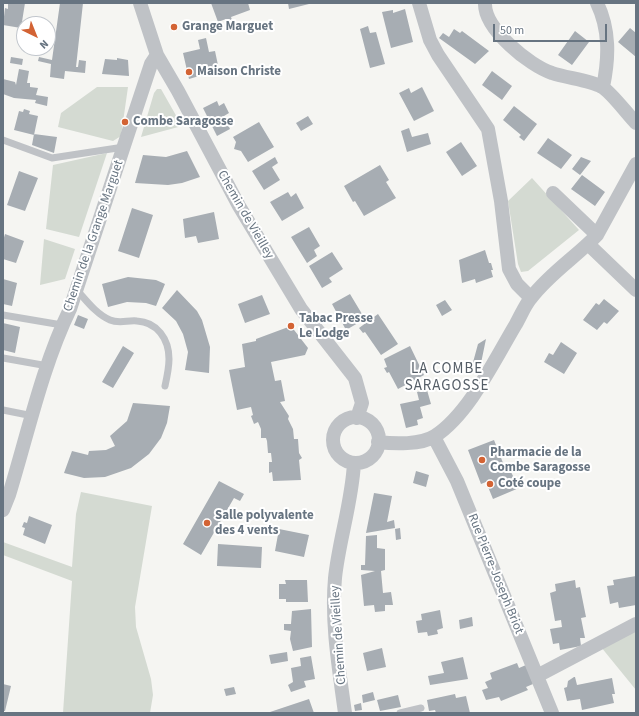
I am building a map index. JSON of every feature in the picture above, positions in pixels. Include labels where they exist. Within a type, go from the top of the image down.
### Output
[{"type":"street","name":"Chemin de Vieilley","points":[[140,3],[156,55],[178,91],[239,206],[301,309],[355,378],[362,403],[357,418]]},
{"type":"street","points":[[419,3],[430,40],[438,55],[488,129],[501,201],[509,269],[517,284],[531,298]]},
{"type":"street","points":[[485,3],[484,9],[489,20],[504,39],[534,66],[552,73],[603,87],[636,123]]},
{"type":"street","points":[[597,3],[604,18],[607,32],[607,67],[603,87]]},
{"type":"street","name":"Chemin de la Grange Marguet","points":[[4,507],[48,366],[76,289],[148,71],[156,55]]},
{"type":"street","points":[[378,442],[399,445],[434,437],[452,420],[473,396],[531,298],[558,269],[592,240],[636,164]]},
{"type":"street","points":[[553,193],[636,290]]},
{"type":"street","points":[[350,418],[357,418],[371,423],[378,435],[378,442],[373,455],[368,460],[354,463],[347,462],[336,453],[333,439],[338,426],[350,418]]},
{"type":"street","name":"Rue Pierre-Joseph Briot","points":[[434,437],[457,481],[552,713]]},
{"type":"street","name":"Chemin de Vieilley","points":[[345,713],[336,640],[335,580],[339,546],[353,482],[354,463]]},
{"type":"street","points":[[537,676],[636,624]]},
{"type":"lane","name":"Chemin de la Grange Marguet","points":[[3,140],[52,158],[124,147]]},
{"type":"lane","points":[[76,289],[98,313],[109,320],[118,322],[135,320],[146,322],[158,329],[167,342],[170,359],[165,386]]},
{"type":"lane","name":"Chemin de la Grange Marguet","points":[[3,315],[62,325]]},
{"type":"lane","points":[[3,358],[48,366]]},
{"type":"lane","points":[[3,410],[33,416]]},
{"type":"lane","points":[[400,713],[421,708]]},
{"type":"shaded area","points":[[97,87],[128,87],[121,136],[113,141],[58,127],[61,113]]},
{"type":"shaded area","points":[[157,89],[161,89],[182,126],[141,137],[154,93]]},
{"type":"shaded area","points":[[107,153],[79,237],[46,229],[53,165]]},
{"type":"shaded area","points":[[532,178],[579,230],[528,271],[521,272],[518,264],[508,201]]},
{"type":"shaded area","points":[[44,239],[75,249],[65,279],[40,285]]},
{"type":"shaded area","points":[[81,492],[152,506],[135,607],[136,627],[151,679],[153,695],[150,713],[63,713],[72,581],[3,555],[3,542],[72,567],[76,514]]},
{"type":"shaded area","points":[[636,629],[636,690],[601,647]]},
{"type":"building","points":[[8,3],[25,3],[23,16],[16,16],[16,27],[3,25],[5,8],[8,9]]},
{"type":"building","points":[[60,3],[83,3],[76,67],[78,67],[79,60],[86,61],[85,73],[65,71],[64,79],[50,77],[51,64],[38,61],[39,57],[52,60],[53,56],[56,56],[56,32]]},
{"type":"building","points":[[211,3],[248,3],[250,10],[231,17],[232,20],[227,22],[226,19],[218,22]]},
{"type":"building","points":[[288,3],[309,3],[309,4],[289,9]]},
{"type":"building","points":[[405,9],[413,42],[391,48],[382,12],[393,10],[393,13]]},
{"type":"building","points":[[368,26],[370,33],[376,32],[385,64],[370,68],[360,29]]},
{"type":"building","points":[[630,28],[636,33],[636,57],[618,42]]},
{"type":"building","points":[[454,29],[460,33],[462,31],[489,51],[475,64],[439,38],[443,33],[449,37]]},
{"type":"building","points":[[575,31],[589,42],[572,65],[558,55]]},
{"type":"building","points":[[206,38],[209,52],[215,51],[219,70],[189,79],[183,53],[200,49],[198,40]]},
{"type":"building","points":[[11,57],[23,59],[22,65],[10,63]]},
{"type":"building","points":[[117,58],[128,60],[129,76],[102,74],[105,59],[117,60]]},
{"type":"building","points":[[19,69],[29,71],[27,83],[30,83],[30,87],[38,88],[36,95],[48,97],[47,106],[35,103],[36,100],[14,98],[3,94],[3,79],[15,82],[16,85]]},
{"type":"building","points":[[492,71],[512,86],[502,100],[482,85]]},
{"type":"building","points":[[422,87],[434,111],[414,121],[399,93],[409,88],[411,93]]},
{"type":"building","points":[[217,101],[219,106],[224,103],[229,113],[224,116],[230,129],[217,136],[203,108]]},
{"type":"building","points":[[514,106],[537,124],[524,141],[519,137],[521,135],[503,120]]},
{"type":"building","points":[[24,109],[30,111],[29,114],[38,116],[34,135],[14,130],[19,111],[23,112]]},
{"type":"building","points":[[308,116],[313,124],[301,131],[296,123]]},
{"type":"building","points":[[259,122],[274,147],[248,162],[241,151],[234,149],[236,142],[233,137]]},
{"type":"building","points":[[409,128],[412,137],[428,133],[431,144],[407,152],[401,131]]},
{"type":"building","points":[[34,134],[57,137],[54,153],[32,145]]},
{"type":"building","points":[[548,138],[572,155],[561,169],[537,153]]},
{"type":"building","points":[[461,142],[477,166],[462,176],[446,152]]},
{"type":"building","points":[[187,151],[200,177],[182,183],[168,185],[135,183],[143,155],[166,157]]},
{"type":"building","points":[[275,157],[278,163],[272,167],[280,180],[264,190],[252,171]]},
{"type":"building","points":[[581,157],[591,161],[580,175],[572,169]]},
{"type":"building","points":[[380,165],[389,180],[386,182],[396,198],[364,216],[355,201],[353,202],[344,186]]},
{"type":"building","points":[[19,171],[38,178],[25,211],[7,205]]},
{"type":"building","points":[[582,175],[605,192],[595,206],[571,189]]},
{"type":"building","points":[[288,192],[291,197],[296,193],[304,208],[282,221],[270,202]]},
{"type":"building","points":[[132,208],[153,215],[139,258],[118,251]]},
{"type":"building","points":[[214,212],[219,239],[198,243],[196,236],[185,238],[183,219]]},
{"type":"building","points":[[309,227],[320,246],[314,250],[317,256],[307,263],[291,237]]},
{"type":"building","points":[[5,234],[24,241],[16,263],[3,259],[3,241]]},
{"type":"building","points":[[485,250],[489,263],[491,263],[493,277],[476,283],[475,279],[462,283],[459,260]]},
{"type":"building","points":[[332,252],[343,269],[329,278],[332,282],[322,288],[309,266]]},
{"type":"building","points":[[128,277],[156,280],[165,284],[156,306],[146,303],[127,302],[108,307],[102,284]]},
{"type":"building","points":[[3,279],[17,283],[12,306],[3,304]]},
{"type":"building","points":[[177,290],[197,311],[202,320],[210,347],[209,373],[185,370],[188,352],[183,334],[176,321],[162,308]]},
{"type":"building","points":[[350,294],[365,319],[346,330],[332,304]]},
{"type":"building","points":[[262,295],[270,314],[245,323],[238,304]]},
{"type":"building","points":[[604,299],[619,311],[607,324],[604,322],[597,330],[583,320],[596,303],[599,305]]},
{"type":"building","points":[[445,300],[452,310],[442,316],[436,305]]},
{"type":"building","points":[[378,314],[398,344],[381,355],[365,332],[363,333],[359,328]]},
{"type":"building","points":[[78,315],[88,319],[84,329],[74,325]]},
{"type":"building","points":[[3,323],[20,327],[15,353],[3,350]]},
{"type":"building","points":[[291,326],[308,348],[305,355],[271,362],[275,381],[281,380],[285,401],[280,402],[289,416],[288,419],[293,429],[294,439],[298,439],[299,453],[302,458],[299,460],[301,480],[273,481],[272,472],[269,473],[269,462],[272,462],[271,453],[268,453],[266,438],[261,438],[261,429],[258,422],[254,424],[251,416],[253,415],[251,407],[237,410],[229,370],[245,367],[242,344],[256,341],[256,339]]},
{"type":"building","points":[[486,339],[480,368],[472,366],[478,344]]},
{"type":"building","points":[[561,342],[577,353],[564,374],[544,362],[549,353],[553,355]]},
{"type":"building","points":[[123,346],[134,353],[113,388],[102,382]]},
{"type":"building","points":[[410,346],[424,375],[398,389],[389,372],[387,373],[384,368],[387,367],[384,359]]},
{"type":"building","points":[[427,390],[431,404],[420,407],[423,418],[417,420],[418,425],[406,428],[400,404],[419,400],[417,392]]},
{"type":"building","points":[[133,403],[170,406],[167,423],[161,438],[149,454],[131,468],[105,477],[84,478],[64,473],[72,451],[88,455],[89,451],[106,450],[115,446],[110,436],[127,421]]},
{"type":"building","points":[[494,440],[507,473],[511,472],[519,488],[493,499],[486,482],[481,484],[468,450]]},
{"type":"building","points":[[416,471],[429,475],[426,487],[413,483]]},
{"type":"building","name":"Salle polyvalente des 4 vents","points":[[219,481],[244,494],[240,501],[234,498],[201,555],[183,544]]},
{"type":"building","points":[[374,493],[392,496],[387,522],[394,520],[395,528],[366,533]]},
{"type":"building","points":[[29,516],[52,525],[45,544],[23,535],[25,528],[22,527],[24,522],[27,523]]},
{"type":"building","points":[[400,528],[401,539],[396,540],[395,529]]},
{"type":"building","points":[[279,529],[309,535],[304,557],[275,551]]},
{"type":"building","points":[[377,535],[377,548],[385,549],[385,570],[381,571],[383,593],[391,592],[393,605],[385,605],[385,611],[375,612],[374,605],[364,606],[361,575],[375,571],[361,570],[361,565],[365,565],[366,536]]},
{"type":"building","points":[[218,544],[262,547],[261,568],[217,566]]},
{"type":"building","points":[[636,576],[636,605],[619,608],[618,602],[610,604],[607,586],[614,585],[613,580]]},
{"type":"building","points":[[285,580],[307,580],[308,602],[286,602],[286,599],[279,599],[279,584],[286,584]]},
{"type":"building","points":[[575,580],[576,588],[580,587],[586,617],[581,618],[585,638],[580,638],[581,646],[560,650],[559,643],[553,644],[550,629],[562,627],[561,620],[555,621],[550,593],[556,591],[555,584]]},
{"type":"building","points":[[311,609],[312,647],[293,651],[290,639],[291,631],[284,630],[284,624],[291,624],[292,611]]},
{"type":"building","points":[[440,610],[443,628],[437,630],[438,634],[428,636],[427,632],[418,633],[416,621],[422,620],[421,614]]},
{"type":"building","points":[[472,617],[473,626],[460,629],[459,620]]},
{"type":"building","points":[[382,648],[386,667],[367,671],[363,653]]},
{"type":"building","points":[[287,652],[288,661],[271,664],[269,655]]},
{"type":"building","points":[[311,656],[315,679],[304,681],[306,687],[291,692],[288,685],[293,682],[291,668],[301,666],[300,658]]},
{"type":"building","points":[[463,657],[468,679],[430,685],[428,676],[444,673],[441,662]]},
{"type":"building","points":[[517,663],[519,668],[526,665],[533,684],[526,687],[528,690],[501,701],[499,697],[486,700],[482,690],[488,688],[485,682],[492,679],[490,673]]},
{"type":"building","points":[[574,677],[577,685],[612,678],[615,694],[612,694],[614,703],[582,710],[580,699],[567,701],[564,688],[567,687],[568,681]]},
{"type":"building","points":[[3,684],[11,686],[5,711],[3,711]]},
{"type":"building","points":[[234,687],[236,694],[226,696],[224,689]]},
{"type":"building","points":[[373,692],[375,700],[363,703],[362,695]]},
{"type":"building","points":[[455,694],[456,698],[466,696],[470,713],[436,713],[435,710],[429,711],[427,700]]},
{"type":"building","points":[[398,695],[401,707],[380,711],[377,700]]},
{"type":"building","points":[[309,699],[314,713],[267,713]]},
{"type":"building","points":[[361,703],[362,710],[355,711],[354,705]]},
{"type":"place","name":"Grange Marguet","points":[[174,27]]},
{"type":"place","name":"Maison Christe","points":[[189,72]]},
{"type":"place","name":"Combe Saragosse","points":[[125,122]]},
{"type":"place","name":"Tabac Presse Le Lodge","points":[[291,326]]},
{"type":"place","name":"Pharmacie de la Combe Saragosse","points":[[482,460]]},
{"type":"place","name":"Coté coupe","points":[[490,484]]},
{"type":"place","name":"Salle polyvalente des 4 vents","points":[[207,523]]},
{"type":"district","name":"LA COMBE SARAGOSSE","points":[[447,378]]}]
